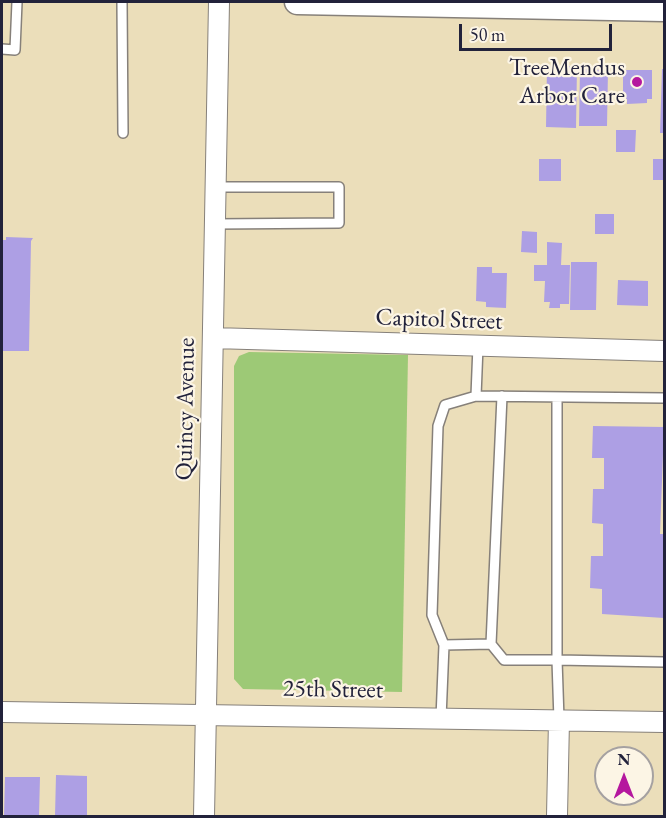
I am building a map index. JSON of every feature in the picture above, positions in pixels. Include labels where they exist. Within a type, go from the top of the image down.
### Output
[{"type":"street","name":"Quincy Avenue","points":[[204,816],[219,2]]},
{"type":"street","points":[[297,2],[586,5],[664,9]]},
{"type":"street","name":"Capitol Street","points":[[213,338],[664,351]]},
{"type":"street","name":"25th Street","points":[[2,712],[664,722]]},
{"type":"street","points":[[557,816],[559,720]]},
{"type":"lane","points":[[2,50],[15,50],[17,2]]},
{"type":"lane","points":[[122,2],[123,133]]},
{"type":"lane","points":[[215,187],[339,187],[339,223],[215,224]]},
{"type":"lane","points":[[476,396],[478,346]]},
{"type":"lane","points":[[441,718],[444,645],[432,615],[438,426],[445,405],[476,396],[664,398]]},
{"type":"lane","points":[[502,396],[491,644],[504,660],[664,662]]},
{"type":"lane","points":[[557,397],[559,720]]},
{"type":"lane","points":[[444,645],[491,644]]},
{"type":"green space","points":[[249,352],[408,355],[402,692],[243,689],[234,679],[234,366],[239,356]]},
{"type":"building","points":[[547,66],[577,66],[576,128],[546,127]]},
{"type":"building","points":[[580,69],[608,70],[607,126],[579,126]]},
{"type":"building","points":[[662,69],[664,69],[664,133],[660,133]]},
{"type":"building","points":[[623,70],[652,70],[652,99],[647,99],[647,103],[627,104],[627,99],[623,99]]},
{"type":"building","points":[[616,130],[636,130],[635,152],[616,152]]},
{"type":"building","points":[[539,159],[561,159],[561,181],[539,181]]},
{"type":"building","points":[[653,159],[664,159],[664,180],[653,180]]},
{"type":"building","points":[[595,214],[614,214],[614,234],[595,234]]},
{"type":"building","points":[[522,231],[537,232],[537,253],[521,252]]},
{"type":"building","points":[[6,237],[33,238],[31,241],[29,351],[2,351],[2,240],[6,240]]},
{"type":"building","points":[[547,242],[562,243],[561,265],[570,265],[569,304],[560,304],[560,308],[549,308],[550,302],[544,302],[545,281],[534,281],[534,265],[547,265]]},
{"type":"building","points":[[571,262],[597,262],[596,310],[570,310]]},
{"type":"building","points":[[477,267],[492,267],[492,273],[507,273],[506,308],[486,307],[486,302],[476,301]]},
{"type":"building","points":[[618,280],[648,281],[648,306],[617,305]]},
{"type":"building","points":[[593,426],[664,427],[660,534],[664,534],[664,618],[602,614],[602,589],[590,588],[591,556],[603,556],[603,524],[592,523],[593,489],[604,489],[604,458],[592,458]]},
{"type":"building","points":[[56,775],[87,776],[87,816],[55,816]]},
{"type":"building","points":[[5,777],[40,777],[39,816],[4,816]]},
{"type":"place","name":"TreeMendus Arbor Care","points":[[637,82]]}]
